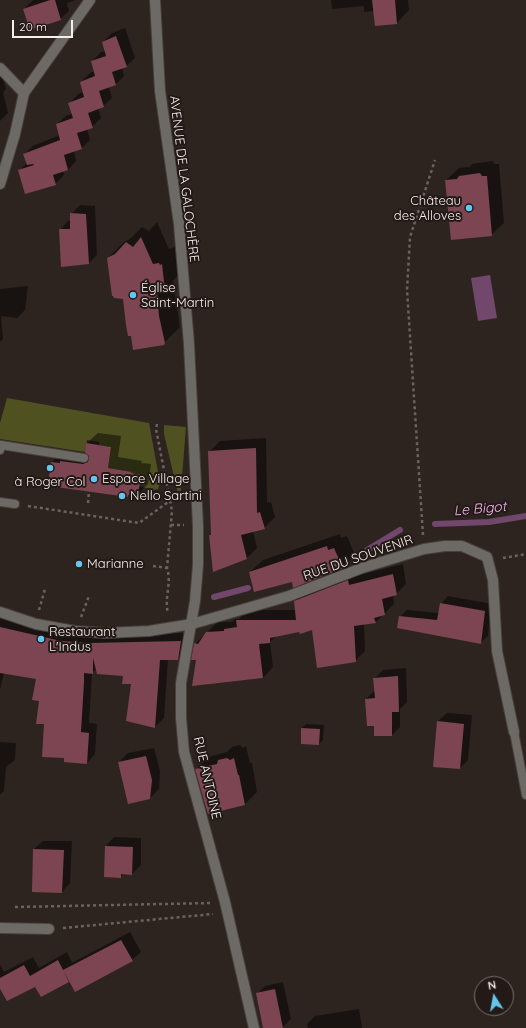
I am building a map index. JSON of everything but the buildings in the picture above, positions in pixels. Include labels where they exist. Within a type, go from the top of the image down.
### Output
[{"type":"street","points":[[0,184],[15,134],[24,93],[90,0]]},
{"type":"street","name":"AVENUE DE LA GALOCHÈRE","points":[[156,0],[160,91],[178,224],[189,344],[198,526],[198,565],[192,624]]},
{"type":"street","points":[[0,68],[24,93]]},
{"type":"street","name":"RUE DU SOUVENIR","points":[[0,612],[36,624],[76,631],[105,633],[149,631],[192,624],[289,596],[362,568],[424,549],[445,546],[462,546],[487,557]]},
{"type":"street","points":[[487,557],[493,580],[497,652],[514,732]]},
{"type":"street","name":"RUE ANTOINE","points":[[192,624],[181,683],[181,718],[184,752],[228,913],[254,1028]]},
{"type":"street","points":[[0,928],[49,929]]},
{"type":"lane","points":[[0,450],[1,445],[84,458]]},
{"type":"lane","points":[[0,502],[15,504]]},
{"type":"lane","points":[[514,732],[526,795]]},
{"type":"path","points":[[424,549],[407,290],[410,237],[435,160]]},
{"type":"path","points":[[157,424],[156,429],[172,511],[167,568],[170,575],[166,607],[172,628]]},
{"type":"path","points":[[88,503],[89,491]]},
{"type":"path","points":[[15,504],[139,523],[171,500]]},
{"type":"path","points":[[487,557],[497,558],[526,554]]},
{"type":"path","points":[[153,566],[167,568]]},
{"type":"path","points":[[36,624],[46,588]]},
{"type":"path","points":[[76,631],[89,596]]},
{"type":"path","points":[[14,907],[225,902]]},
{"type":"path","points":[[49,929],[228,913]]},
{"type":"shaded area","points":[[490,275],[497,318],[478,321],[471,278]]},
{"type":"shaded area","points":[[7,398],[149,423],[160,483],[158,489],[153,490],[139,486],[131,472],[108,468],[111,447],[99,445],[99,442],[87,440],[85,452],[0,439],[0,423]]},
{"type":"shaded area","points":[[164,425],[186,427],[180,502],[164,434]]},
{"type":"waterway","name":"Le Bigot","points":[[435,524],[489,522],[526,516]]},
{"type":"waterway","name":"Le Bigot","points":[[367,550],[400,530]]},
{"type":"waterway","name":"Le Bigot","points":[[214,597],[248,588]]},
{"type":"place","name":"Château des Alloves","points":[[469,208]]},
{"type":"place","name":"Église Saint-Martin","points":[[133,295]]},
{"type":"place","name":"à Roger Col","points":[[50,468]]},
{"type":"place","name":"Espace Village","points":[[94,479]]},
{"type":"place","name":"Nello Sartini","points":[[122,496]]},
{"type":"place","name":"Marianne","points":[[79,564]]},
{"type":"place","name":"Restaurant L'Indus","points":[[41,639]]}]
